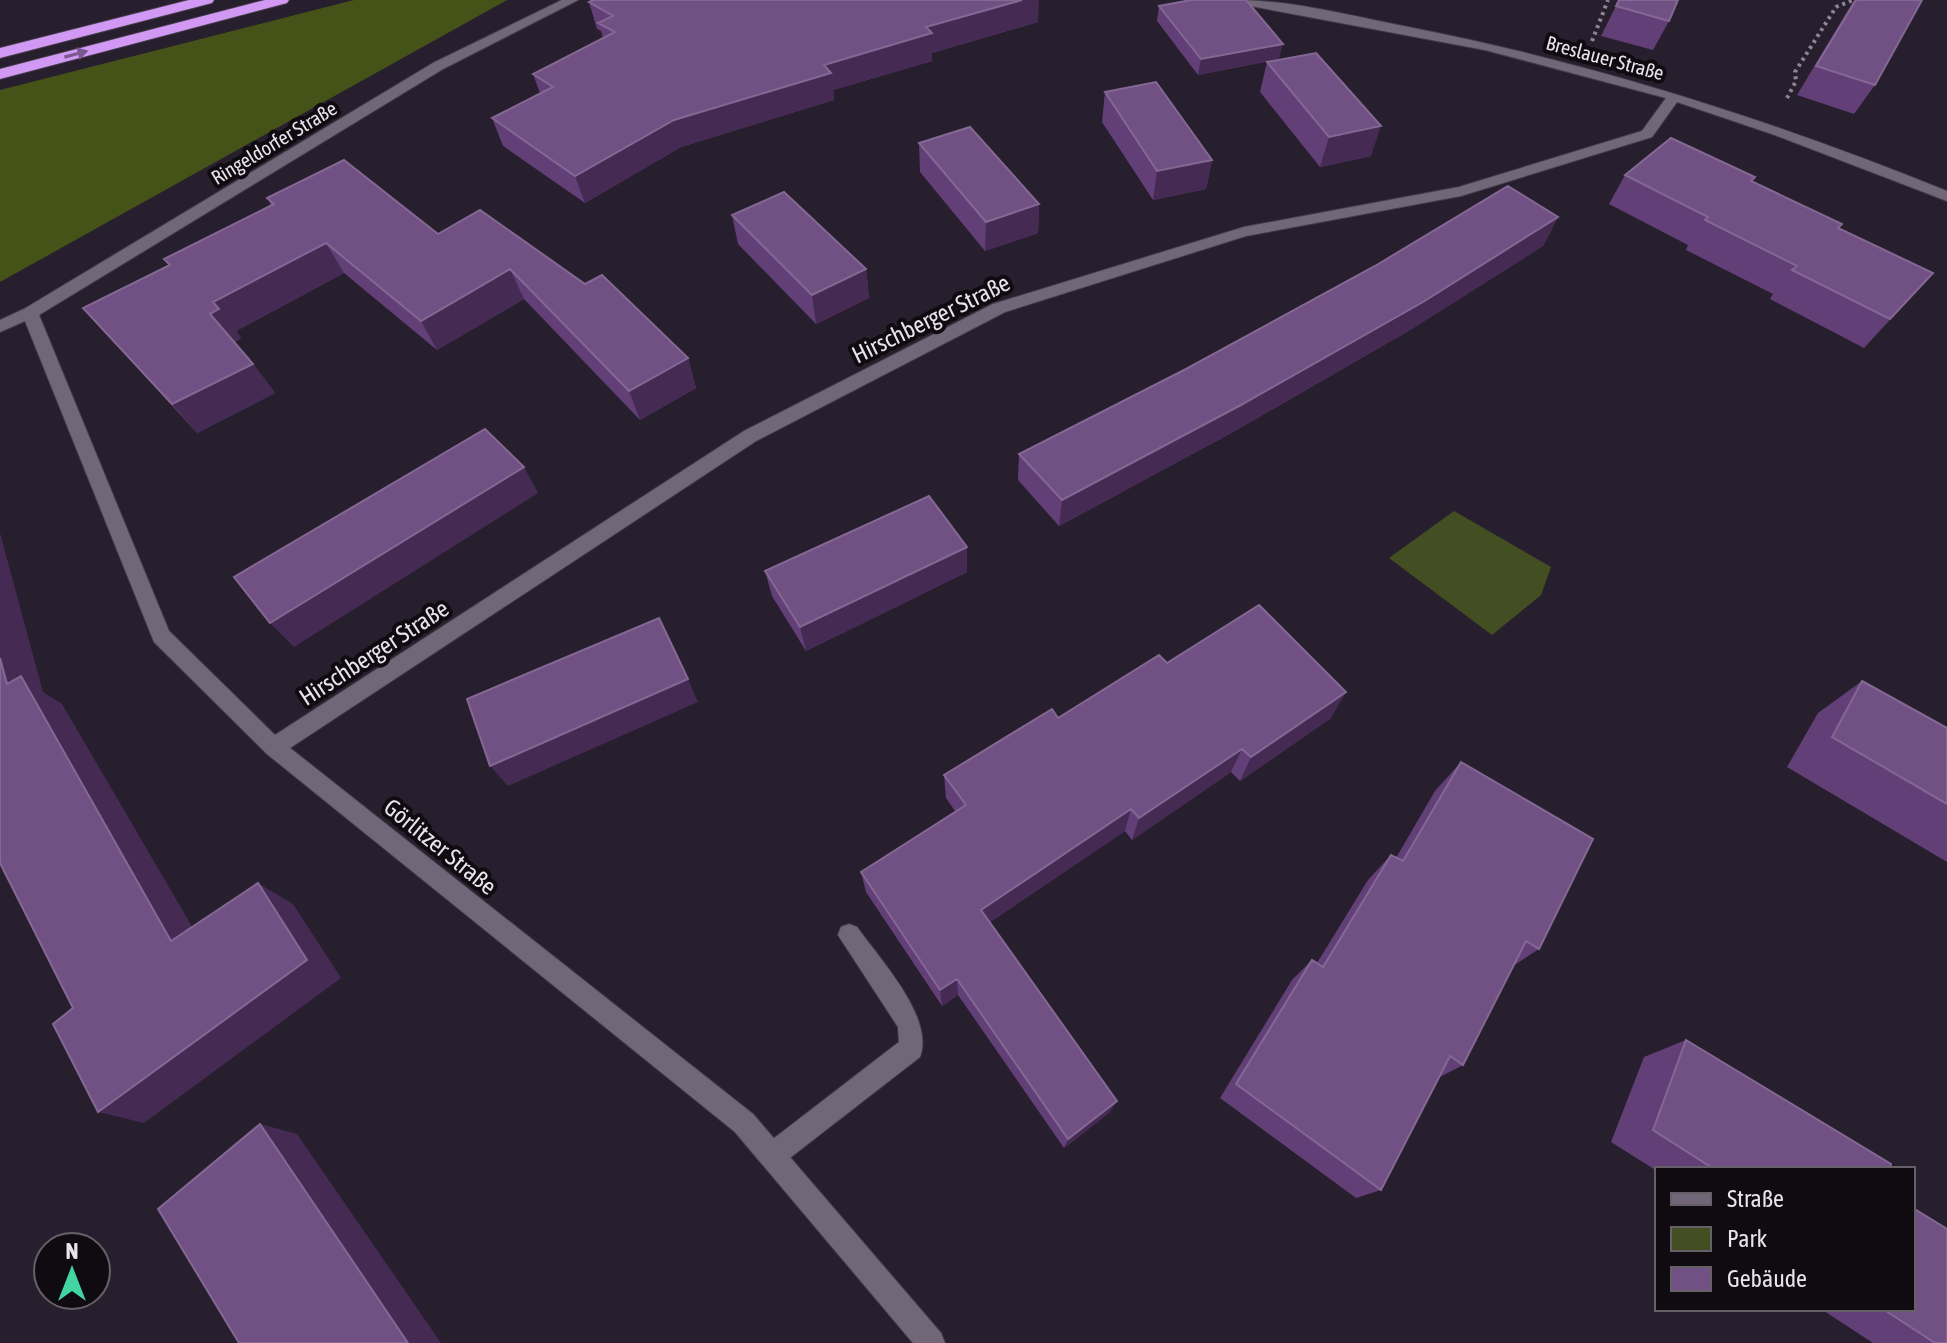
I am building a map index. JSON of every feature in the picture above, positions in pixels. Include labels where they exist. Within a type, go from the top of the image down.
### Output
[{"type":"highway","points":[[0,53],[207,0]]},
{"type":"highway","points":[[0,74],[282,0]]},
{"type":"street","name":"Ringeldorfer Straße","points":[[0,326],[30,313],[438,66],[572,0]]},
{"type":"street","name":"Breslauer Straße","points":[[1240,0],[1487,47],[1674,97],[1866,163],[1947,196]]},
{"type":"street","name":"Hirschberger Straße","points":[[274,747],[750,436],[999,308],[1244,232],[1461,191],[1647,134],[1674,97]]},
{"type":"street","name":"Görlitzer Straße","points":[[30,313],[161,636],[274,747],[744,1123],[931,1343]]},
{"type":"street","points":[[773,1155],[911,1048],[910,1024],[849,935]]},
{"type":"path","points":[[1768,130],[1796,81],[1795,72],[1836,7],[1853,0]]},
{"type":"green space","points":[[354,0],[507,0],[0,282],[0,90]]},
{"type":"green space","points":[[1454,511],[1551,567],[1541,595],[1492,635],[1389,558]]},
{"type":"building","points":[[1022,0],[926,27],[932,33],[824,65],[831,73],[674,120],[575,176],[492,118],[553,87],[533,74],[615,32],[598,23],[613,16],[589,2]]},
{"type":"building","points":[[1191,0],[1246,0],[1283,44],[1201,59],[1159,6]]},
{"type":"building","points":[[1619,0],[1678,0],[1669,21],[1616,6]]},
{"type":"building","points":[[1856,0],[1922,0],[1875,85],[1816,66]]},
{"type":"building","points":[[1316,53],[1381,126],[1329,137],[1267,62]]},
{"type":"building","points":[[1156,82],[1212,160],[1157,171],[1105,92]]},
{"type":"building","points":[[970,127],[1039,204],[986,222],[919,143]]},
{"type":"building","points":[[1671,138],[1755,177],[1751,181],[1842,224],[1838,228],[1933,273],[1890,319],[1792,270],[1797,266],[1625,175]]},
{"type":"building","points":[[344,160],[438,234],[480,210],[585,284],[602,275],[688,358],[629,391],[510,269],[421,321],[326,243],[213,302],[219,309],[210,314],[253,364],[172,404],[83,308],[170,265],[164,259],[274,204],[267,198]]},
{"type":"building","points":[[1508,186],[1558,217],[1423,302],[1241,405],[1062,500],[1019,454],[1186,369],[1375,266]]},
{"type":"building","points":[[784,192],[866,269],[812,295],[732,215]]},
{"type":"building","points":[[485,429],[524,467],[270,623],[234,577]]},
{"type":"building","points":[[929,496],[967,547],[800,627],[765,571]]},
{"type":"building","points":[[1259,605],[1346,692],[1251,757],[1242,749],[1139,818],[1131,809],[981,910],[1117,1101],[1068,1139],[957,979],[940,990],[861,872],[966,805],[944,775],[1052,709],[1058,718],[1159,655],[1167,663]]},
{"type":"building","points":[[659,618],[688,679],[490,766],[467,699]]},
{"type":"building","points":[[0,658],[7,684],[21,676],[171,941],[258,883],[307,960],[98,1112],[53,1024],[73,1008],[0,863]]},
{"type":"building","points":[[1862,681],[1947,728],[1947,804],[1832,737]]},
{"type":"building","points":[[1461,762],[1593,839],[1539,949],[1526,941],[1463,1065],[1450,1056],[1381,1190],[1236,1084],[1312,960],[1323,967],[1391,855],[1403,861]]},
{"type":"building","points":[[1686,1040],[1891,1164],[1890,1167],[1711,1167],[1653,1130]]},
{"type":"building","points":[[260,1124],[408,1343],[239,1343],[158,1209]]},
{"type":"building","points":[[1915,1209],[1947,1229],[1947,1343],[1935,1343],[1886,1311],[1915,1311]]}]
